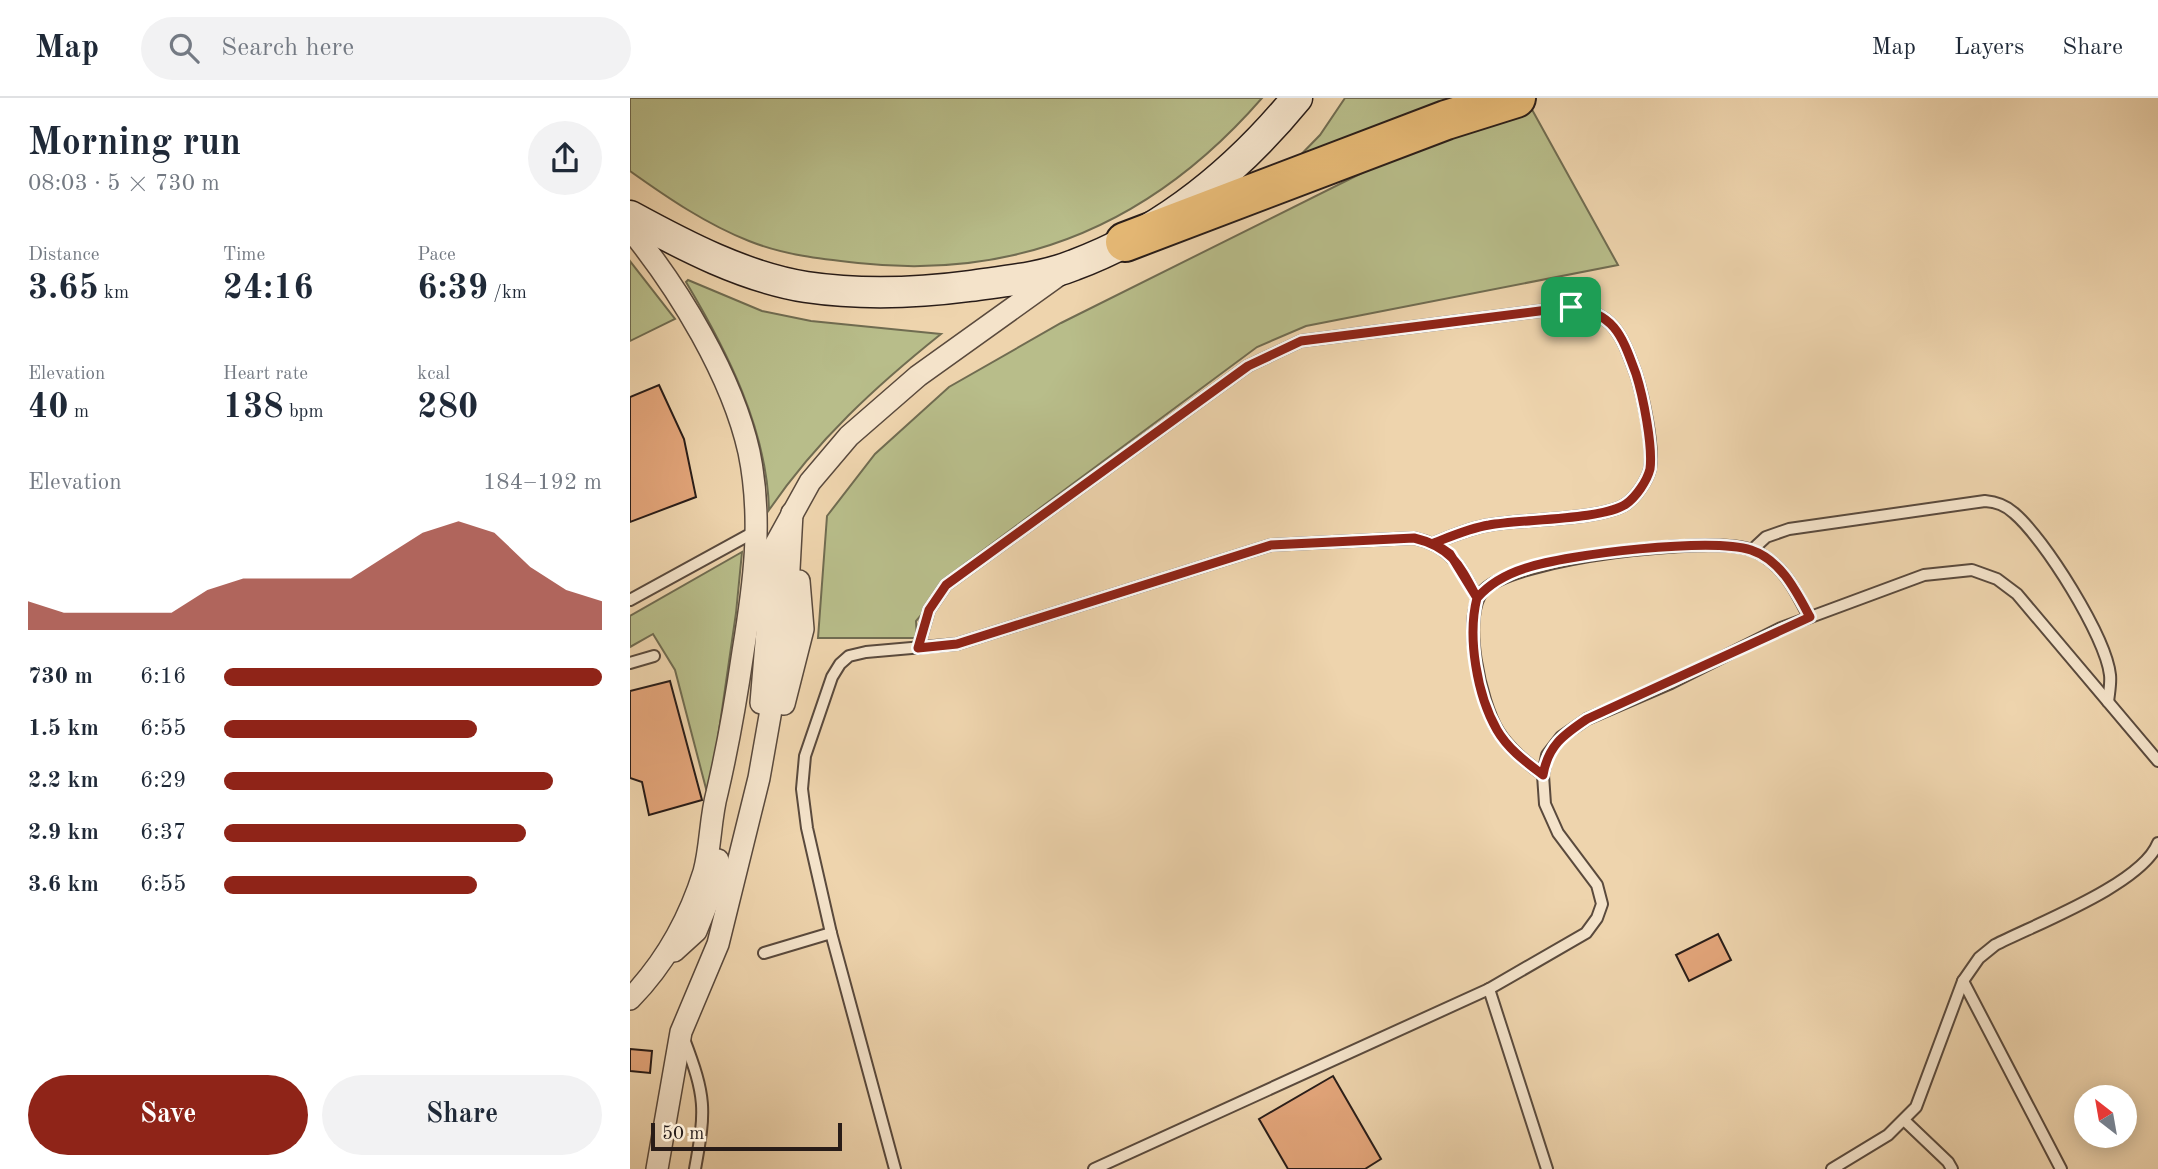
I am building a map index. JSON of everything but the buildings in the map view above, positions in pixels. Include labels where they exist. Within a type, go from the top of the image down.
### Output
[{"type":"highway","points":[[1125,242],[1446,120],[1516,98]]},
{"type":"main road","points":[[630,216],[738,268],[805,287],[862,292],[928,292],[1020,278],[1073,266],[1125,242],[1189,203],[1237,163],[1297,98]]},
{"type":"street","points":[[630,229],[682,301],[719,368],[748,450],[757,499],[757,568],[726,761],[716,794],[704,871],[675,942],[630,999]]},
{"type":"street","points":[[759,779],[762,675],[774,547],[810,482],[849,436],[882,407],[1004,313],[1073,266]]},
{"type":"street","points":[[657,1169],[681,1032],[718,944],[759,779],[778,725],[803,629],[792,513]]},
{"type":"lane","points":[[918,648],[929,610],[946,585],[1248,366],[1277,350],[1301,341],[1571,307],[1589,310],[1608,320],[1623,338],[1638,380],[1650,470],[1639,491],[1625,505],[1603,512],[1489,525],[1434,543]]},
{"type":"lane","points":[[1752,550],[1766,537],[1789,529],[1910,510],[1985,501],[2000,503],[2031,529],[2081,606],[2102,647],[2110,675],[2108,702]]},
{"type":"lane","points":[[630,600],[757,530]]},
{"type":"lane","points":[[895,1169],[831,933],[807,828],[802,789],[805,756],[832,677],[840,664],[849,656],[866,652],[957,644],[1271,545],[1414,538],[1434,543],[1450,554],[1477,598]]},
{"type":"lane","points":[[1543,775],[1517,755],[1498,731],[1486,707],[1475,652],[1473,612],[1477,598],[1487,587],[1527,568],[1558,561],[1691,545],[1752,550],[1787,577],[1810,617]]},
{"type":"lane","points":[[1094,1169],[1489,989],[1586,933],[1597,918],[1601,904],[1597,885],[1558,833],[1545,804],[1543,775],[1546,755],[1561,737],[1587,719],[1810,617],[1924,575],[1972,570],[1997,579],[2017,594],[2158,761]]},
{"type":"lane","points":[[630,663],[654,656]]},
{"type":"lane","points":[[1832,1169],[1905,1121],[1916,1107],[1963,981],[1979,958],[1996,945],[2136,872],[2155,852],[2158,843]]},
{"type":"lane","points":[[764,953],[831,933]]},
{"type":"lane","points":[[1963,981],[2061,1169]]},
{"type":"lane","points":[[1489,989],[1547,1169]]},
{"type":"lane","points":[[681,1032],[700,1083],[705,1117],[695,1169]]},
{"type":"lane","points":[[1905,1121],[1952,1169]]},
{"type":"green space","points":[[630,98],[1262,98],[1221,141],[1177,178],[1130,209],[1081,233],[1030,251],[975,262],[918,266],[858,263],[789,253],[749,241],[702,218],[630,171]]},
{"type":"green space","points":[[1345,98],[1455,98],[1283,173],[1320,135]]},
{"type":"green space","points":[[1530,106],[1618,265],[1306,326],[1257,347],[962,566],[916,621],[917,638],[818,638],[827,516],[875,454],[949,387],[1061,323],[1406,151]]},
{"type":"green space","points":[[630,261],[675,319],[630,341]]},
{"type":"green space","points":[[688,280],[762,311],[811,321],[941,334],[893,374],[827,437],[769,510],[767,480],[753,420],[730,363],[686,282]]},
{"type":"green space","points":[[742,552],[709,800],[675,670],[653,634],[630,647],[630,616]]},
{"type":"route","points":[[1571,307],[1337,335],[1301,341],[1277,350],[1248,366],[946,585],[929,610],[921,630],[918,648],[957,644],[1271,545],[1414,538],[1434,543],[1450,554],[1465,575],[1477,598],[1473,612],[1475,652],[1486,707],[1498,731],[1517,755],[1543,775],[1546,755],[1561,737],[1587,719],[1671,684],[1781,628],[1810,617],[1787,577],[1775,565],[1752,550],[1691,545],[1558,561],[1527,568],[1501,579],[1487,587],[1477,598],[1450,554],[1434,543],[1462,531],[1489,525],[1603,512],[1625,505],[1639,491],[1650,470],[1649,441],[1638,380],[1623,338],[1608,320],[1589,310],[1571,307]]}]
